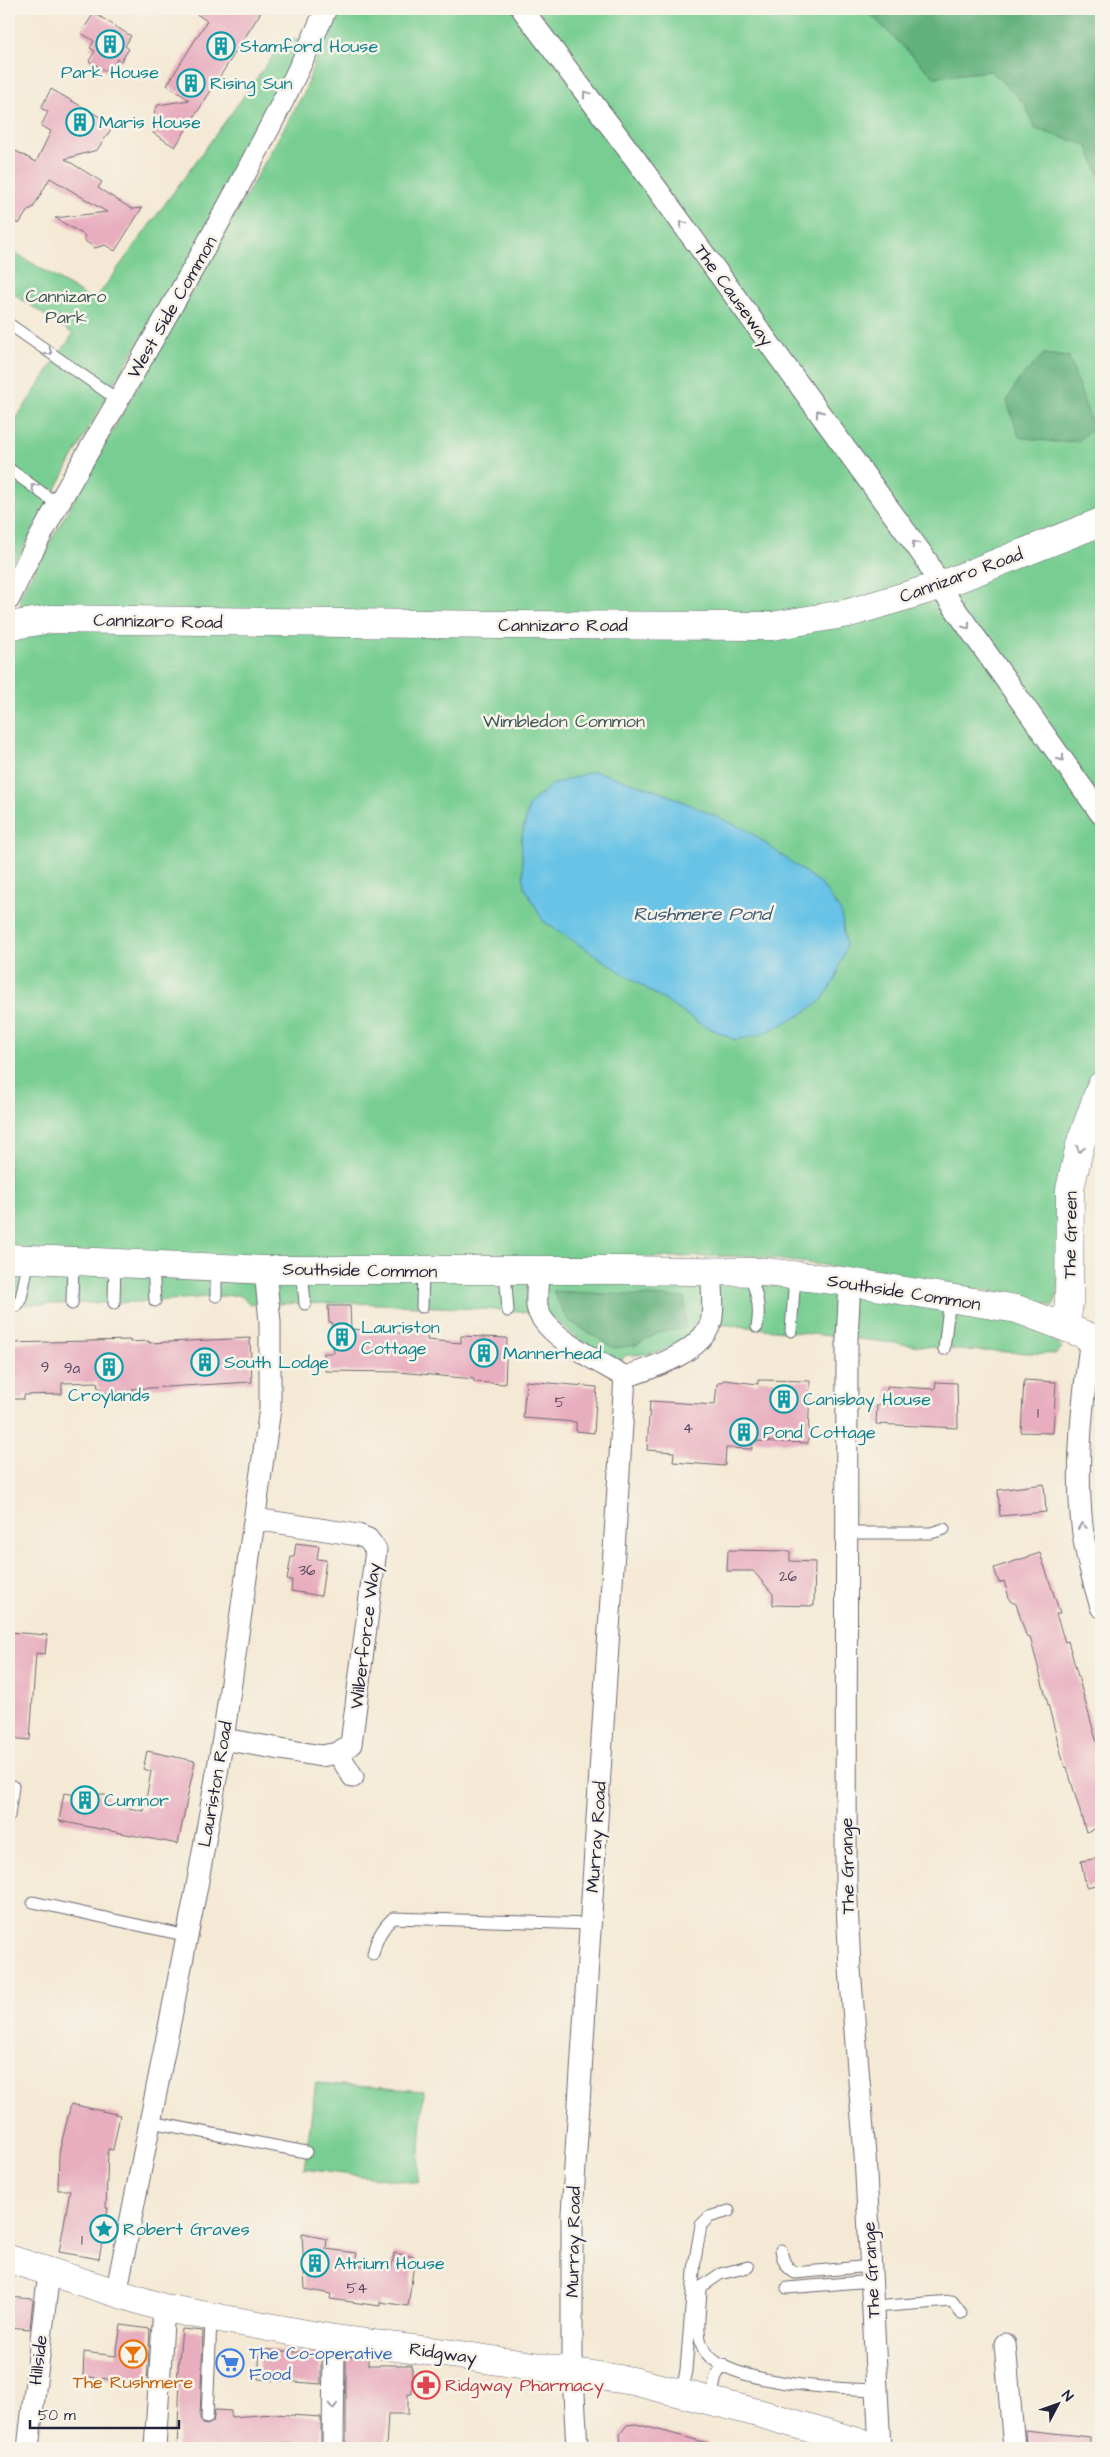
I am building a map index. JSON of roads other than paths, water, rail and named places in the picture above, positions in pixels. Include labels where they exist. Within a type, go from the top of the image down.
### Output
[{"type":"street","name":"West Side Common","points":[[9,599],[22,570],[212,238],[282,105],[326,9]]},
{"type":"street","name":"The Causeway","points":[[522,9],[636,160],[914,543],[939,586],[1101,814]]},
{"type":"street","name":"Cannizaro Road","points":[[9,626],[51,619],[499,625],[772,626],[849,613],[939,586],[1101,522]]},
{"type":"street","name":"The Green","points":[[1086,1335],[1069,1303],[1070,1189],[1080,1145],[1101,1086]]},
{"type":"street","name":"Southside Common","points":[[19,1259],[265,1270],[749,1272],[850,1282],[1017,1309],[1086,1335]]},
{"type":"street","name":"Lauriston Road","points":[[116,2294],[188,1936],[224,1739],[270,1409],[270,1322],[265,1270]]},
{"type":"street","points":[[538,1271],[537,1307],[548,1326],[569,1343],[625,1377],[663,1365],[696,1342],[707,1330],[712,1320],[712,1272]]},
{"type":"street","name":"The Grange","points":[[850,1282],[847,1339],[846,1881],[850,1969],[874,2307],[879,2448]]},
{"type":"street","points":[[1086,1335],[1079,1475],[1082,1526],[1101,1607]]},
{"type":"street","name":"Murray Road","points":[[577,2448],[573,2372],[572,2214],[625,1377]]},
{"type":"street","name":"Wilberforce Way","points":[[255,1519],[358,1535],[368,1539],[376,1550],[351,1744],[338,1753]]},
{"type":"street","points":[[224,1739],[321,1756],[338,1753],[353,1777]]},
{"type":"street","name":"Ridgway","points":[[9,2260],[164,2308],[334,2339],[452,2354],[633,2381],[711,2400],[879,2448]]},
{"type":"street","name":"Hillside","points":[[28,2448],[49,2272]]},
{"type":"street","points":[[154,2448],[164,2308]]},
{"type":"street","points":[[333,2448],[334,2339]]},
{"type":"street","points":[[1004,2344],[1014,2448]]},
{"type":"lane","points":[[9,324],[118,400]]},
{"type":"lane","points":[[9,469],[60,503]]},
{"type":"lane","points":[[19,1259],[22,1303]]},
{"type":"lane","points":[[72,1304],[73,1261]]},
{"type":"lane","points":[[114,1303],[115,1263]]},
{"type":"lane","points":[[153,1265],[155,1301]]},
{"type":"lane","points":[[216,1268],[216,1296]]},
{"type":"lane","points":[[302,1269],[305,1304]]},
{"type":"lane","points":[[422,1306],[424,1271]]},
{"type":"lane","points":[[505,1271],[508,1311]]},
{"type":"lane","points":[[749,1272],[760,1308],[757,1328]]},
{"type":"lane","points":[[791,1331],[794,1276]]},
{"type":"lane","points":[[944,1349],[950,1298]]},
{"type":"lane","points":[[847,1532],[931,1533],[944,1528]]},
{"type":"lane","points":[[9,1786],[12,1786],[9,1816]]},
{"type":"lane","points":[[33,1902],[188,1936]]},
{"type":"lane","points":[[373,1954],[376,1940],[386,1924],[393,1918],[590,1924]]},
{"type":"lane","points":[[151,2122],[306,2152]]},
{"type":"lane","points":[[682,2393],[686,2370],[695,2260],[701,2225],[708,2216],[729,2211]]},
{"type":"lane","points":[[781,2250],[784,2262],[789,2270],[795,2273],[872,2273]]},
{"type":"lane","points":[[748,2267],[720,2274],[701,2287],[700,2337],[703,2349],[712,2358],[723,2365],[752,2376],[795,2386],[878,2390]]},
{"type":"lane","points":[[787,2288],[872,2273]]},
{"type":"lane","points":[[874,2307],[952,2301],[961,2313]]},
{"type":"lane","points":[[207,2418],[212,2318]]},
{"type":"lane","points":[[711,2400],[716,2376],[723,2365]]},
{"type":"water","name":"Rushmere Pond","points":[[594,771],[659,791],[747,830],[821,884],[841,912],[846,946],[836,978],[822,1000],[803,1014],[760,1035],[735,1040],[699,1023],[543,921],[524,886],[521,840],[529,805],[551,785]]},
{"type":"place","name":"Park House","points":[[110,44]]},
{"type":"place","name":"Stamford House","points":[[221,46]]},
{"type":"place","name":"Rising Sun","points":[[191,83]]},
{"type":"place","name":"Maris House","points":[[80,122]]},
{"type":"place","name":"Lauriston Cottage","points":[[342,1337]]},
{"type":"place","name":"Mannerhead","points":[[484,1353]]},
{"type":"place","name":"South Lodge","points":[[205,1362]]},
{"type":"place","name":"Croylands","points":[[109,1367]]},
{"type":"place","name":"Canisbay House","points":[[784,1399]]},
{"type":"place","name":"Pond Cottage","points":[[744,1432]]},
{"type":"place","name":"Cumnor","points":[[85,1800]]},
{"type":"place","name":"Robert Graves","points":[[104,2229]]},
{"type":"place","name":"Atrium House","points":[[315,2263]]},
{"type":"place","name":"The Rushmere","points":[[133,2354]]},
{"type":"place","name":"The Co-operative Food","points":[[230,2363]]},
{"type":"place","name":"Ridgway Pharmacy","points":[[426,2385]]},
{"type":"park label","name":"Cannizaro Park","points":[[66,306]]},
{"type":"park label","name":"Wimbledon Common","points":[[564,721]]}]
